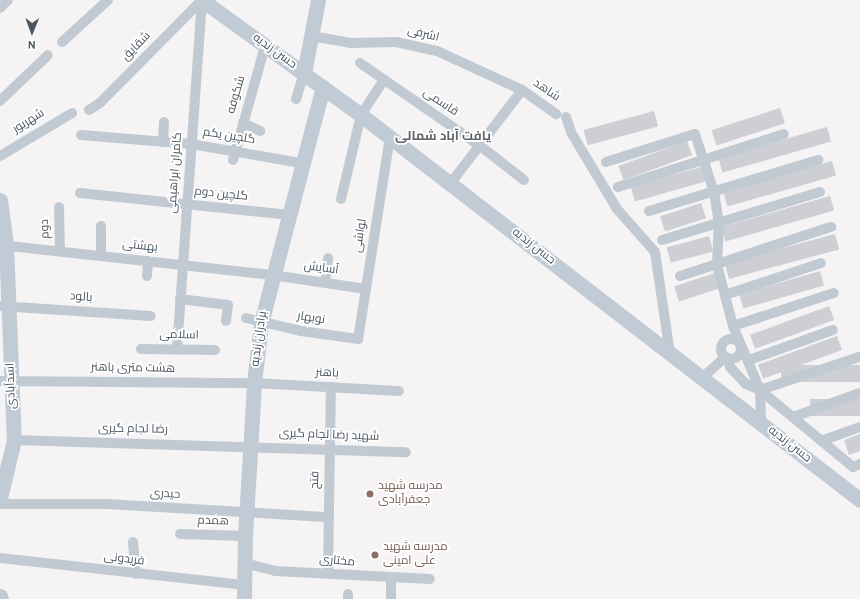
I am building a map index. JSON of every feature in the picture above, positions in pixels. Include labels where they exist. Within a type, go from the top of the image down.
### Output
[{"type":"street","points":[[0,8],[8,0]]},
{"type":"street","points":[[62,42],[108,0]]},
{"type":"street","name":"حسن زندیه","points":[[202,0],[361,114],[860,500]]},
{"type":"street","name":"شقایق","points":[[89,110],[100,103],[202,0]]},
{"type":"street","name":"کامران ابراهیمی","points":[[177,349],[202,0]]},
{"type":"street","points":[[296,99],[304,73],[318,0]]},
{"type":"street","name":"اشرفی","points":[[311,36],[351,43],[396,42],[415,45],[457,59],[522,90]]},
{"type":"street","name":"شکوفه","points":[[234,156],[265,46]]},
{"type":"street","points":[[0,101],[48,54]]},
{"type":"street","name":"قاسمی","points":[[360,63],[383,81],[479,145],[524,180]]},
{"type":"street","points":[[341,199],[361,114],[383,81]]},
{"type":"street","name":"برادران زندیه","points":[[244,592],[244,536],[254,383],[261,323],[272,275],[322,87]]},
{"type":"street","points":[[450,184],[522,90]]},
{"type":"street","name":"شاهد","points":[[522,90],[556,114]]},
{"type":"street","name":"شهریور","points":[[0,156],[72,113]]},
{"type":"street","points":[[566,117],[572,134],[617,209],[655,252],[670,353]]},
{"type":"street","points":[[163,142],[164,122]]},
{"type":"street","points":[[243,123],[260,131]]},
{"type":"street","points":[[606,162],[695,134],[714,192],[719,222],[717,265],[733,326],[760,390],[761,423]]},
{"type":"street","points":[[618,187],[784,134]]},
{"type":"street","name":"گلچین یکم","points":[[81,135],[191,144],[234,156],[301,163]]},
{"type":"street","name":"لواشی","points":[[358,339],[390,137]]},
{"type":"street","points":[[649,212],[818,160]]},
{"type":"street","points":[[662,240],[820,192]]},
{"type":"street","name":"گلچین دوم","points":[[80,193],[288,215]]},
{"type":"street","name":"اسدآبادی","points":[[0,200],[3,245],[6,381],[14,440],[0,498]]},
{"type":"street","name":"دوم","points":[[58,207],[60,250]]},
{"type":"street","points":[[101,226],[101,255]]},
{"type":"street","points":[[680,276],[831,227]]},
{"type":"street","name":"بهشتی","points":[[3,245],[60,250],[272,275]]},
{"type":"street","points":[[325,283],[328,258]]},
{"type":"street","points":[[147,276],[148,261]]},
{"type":"street","points":[[725,295],[821,262]]},
{"type":"street","name":"آسایش","points":[[272,275],[366,289]]},
{"type":"street","points":[[733,326],[834,293]]},
{"type":"street","points":[[180,299],[228,305],[226,321]]},
{"type":"street","name":"بالود","points":[[4,306],[151,316]]},
{"type":"street","points":[[246,318],[261,323]]},
{"type":"street","name":"نوبهار","points":[[261,323],[358,339]]},
{"type":"street","points":[[748,360],[833,330]]},
{"type":"street","points":[[740,345],[733,339],[723,342],[721,352],[726,358],[730,367],[746,384],[760,390],[853,467],[860,464]]},
{"type":"street","points":[[702,378],[726,358],[737,357],[740,345]]},
{"type":"street","name":"اسلامی","points":[[141,349],[215,350]]},
{"type":"street","points":[[760,390],[859,358]]},
{"type":"street","name":"هشت متری باهنر","points":[[6,381],[254,383]]},
{"type":"street","name":"باهنر","points":[[254,383],[399,391]]},
{"type":"street","name":"فتح","points":[[328,573],[331,387]]},
{"type":"street","points":[[793,417],[860,393]]},
{"type":"street","points":[[821,441],[860,427]]},
{"type":"street","name":"رضا لجام گیری","points":[[14,440],[250,446]]},
{"type":"street","name":"شهید رضا لجام گیری","points":[[250,446],[406,452]]},
{"type":"street","name":"حیدری","points":[[0,504],[108,504],[329,517]]},
{"type":"street","name":"همدم","points":[[180,534],[244,536]]},
{"type":"street","points":[[134,542],[136,574]]},
{"type":"street","name":"فریدونی","points":[[0,558],[136,574],[244,592]]},
{"type":"street","name":"مختاری","points":[[244,563],[275,572],[328,573],[391,578],[430,579]]},
{"type":"street","points":[[391,578],[391,599]]},
{"type":"building","points":[[780,108],[785,123],[716,145],[712,130]]},
{"type":"building","points":[[654,111],[658,126],[588,145],[583,130]]},
{"type":"building","points":[[827,127],[831,141],[723,173],[718,158]]},
{"type":"building","points":[[687,141],[692,155],[624,180],[618,166]]},
{"type":"building","points":[[832,161],[836,175],[728,207],[723,192]]},
{"type":"building","points":[[701,167],[705,181],[635,202],[631,187]]},
{"type":"building","points":[[830,196],[834,210],[726,242],[721,227]]},
{"type":"building","points":[[701,203],[706,218],[665,232],[660,216]]},
{"type":"building","points":[[835,234],[839,249],[729,279],[725,264]]},
{"type":"building","points":[[709,236],[713,251],[671,263],[666,247]]},
{"type":"building","points":[[820,271],[824,285],[743,309],[739,294]]},
{"type":"building","points":[[715,273],[720,288],[679,302],[674,286]]},
{"type":"building","points":[[829,306],[834,320],[755,349],[750,335]]},
{"type":"building","points":[[837,336],[842,350],[763,379],[758,365]]},
{"type":"building","points":[[781,365],[860,365],[860,382],[781,382]]},
{"type":"building","points":[[810,399],[860,399],[860,416],[810,416]]},
{"type":"building","points":[[860,434],[860,451],[849,455],[844,440]]},
{"type":"place","name":"مدرسه شهید جعفرآبادی","points":[[370,494]]},
{"type":"place","name":"مدرسه شهید علی امینی","points":[[375,555]]},
{"type":"district","name":"یافت آباد شمالی","points":[[443,137]]}]
